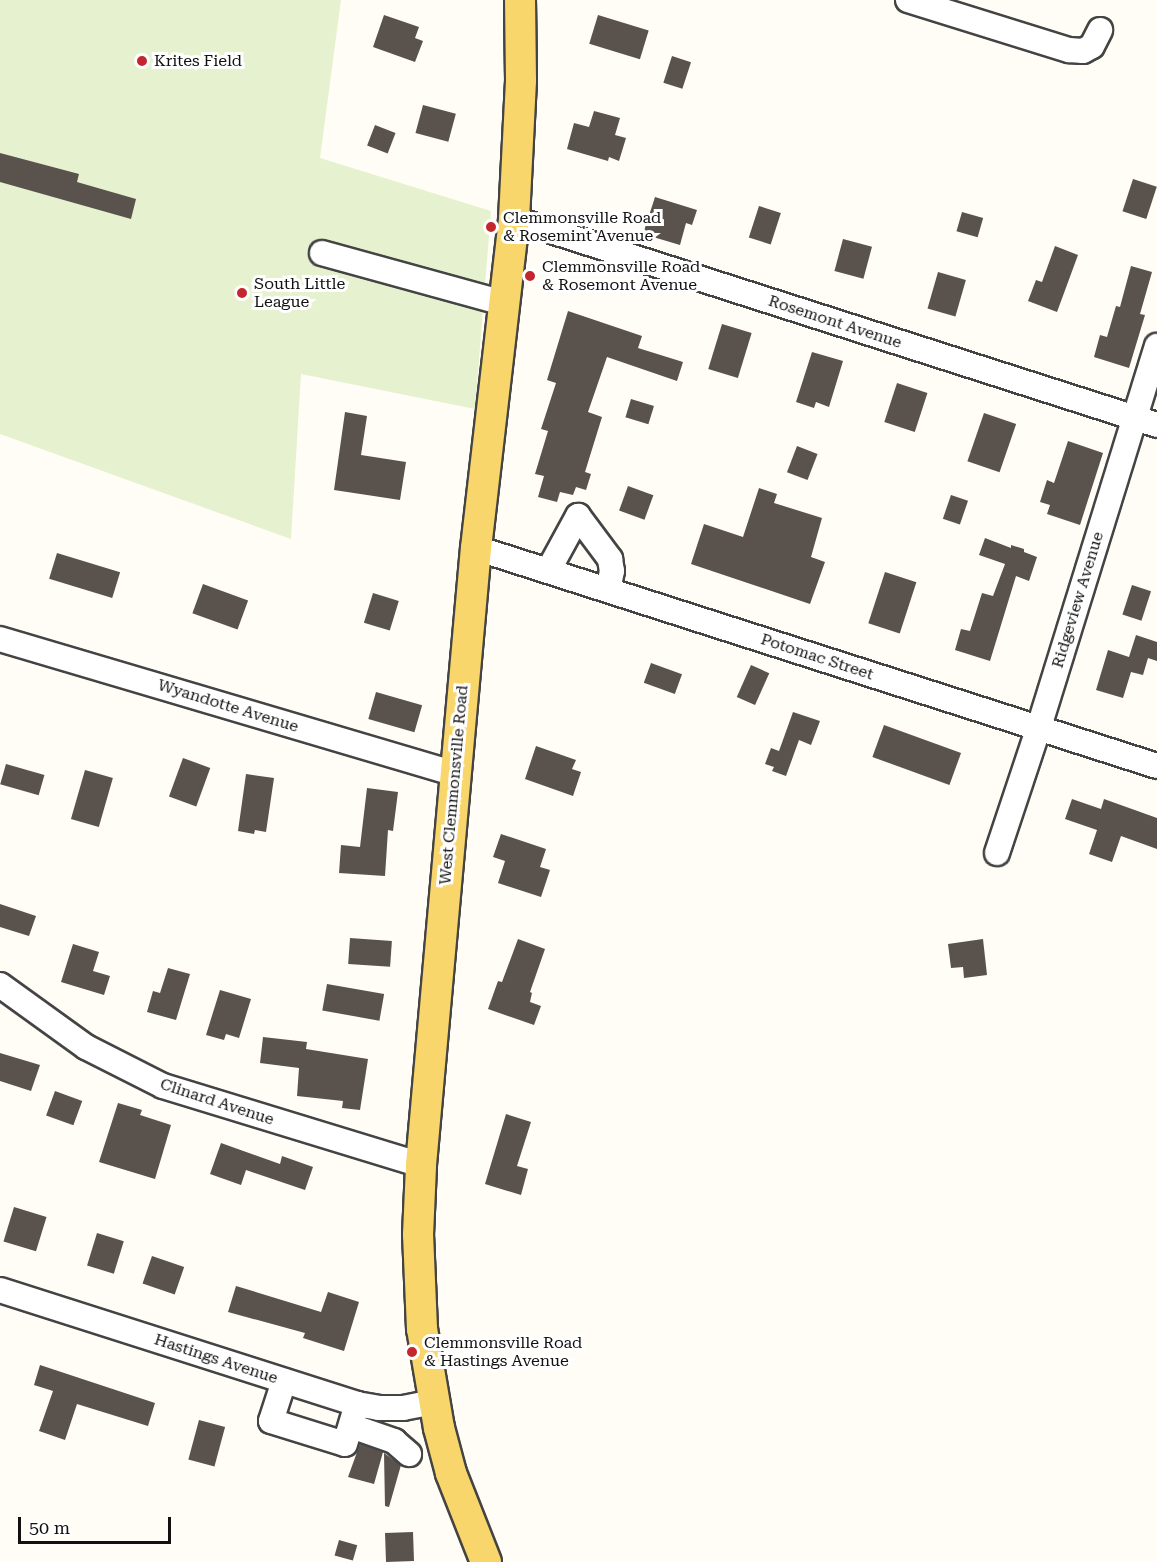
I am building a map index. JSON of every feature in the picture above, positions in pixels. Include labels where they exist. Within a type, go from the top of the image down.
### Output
[{"type":"main road","name":"West Clemmonsville Road","points":[[486,1562],[451,1473],[422,1329],[418,1283],[421,1165],[455,774],[476,548],[514,219],[521,91],[520,0]]},
{"type":"street","points":[[908,0],[1069,50],[1083,51],[1092,46],[1100,30]]},
{"type":"street","name":"Rosemont Avenue","points":[[514,219],[1157,425]]},
{"type":"street","points":[[322,253],[503,303]]},
{"type":"street","name":"Ridgeview Avenue","points":[[997,853],[1039,728],[1157,346]]},
{"type":"street","points":[[548,572],[578,516],[610,559],[612,571],[608,590]]},
{"type":"street","name":"Potomac Street","points":[[476,548],[1157,765]]},
{"type":"street","name":"Wyandotte Avenue","points":[[0,639],[455,774]]},
{"type":"street","name":"Clinard Avenue","points":[[0,985],[86,1047],[163,1086],[421,1165]]},
{"type":"street","name":"Hastings Avenue","points":[[0,1290],[284,1381],[354,1415],[435,1402]]},
{"type":"street","points":[[284,1381],[271,1421],[345,1444],[354,1415],[394,1441],[408,1454]]},
{"type":"green space","name":"South Little League","points":[[0,0],[341,0],[320,158],[491,211],[475,409],[301,374],[291,539],[0,434]]},
{"type":"building","points":[[384,15],[419,27],[415,38],[423,41],[415,62],[373,47]]},
{"type":"building","points":[[598,15],[649,30],[640,59],[589,44]]},
{"type":"building","points":[[672,56],[691,62],[682,89],[663,83]]},
{"type":"building","points":[[423,105],[456,114],[448,142],[415,133]]},
{"type":"building","points":[[594,111],[620,118],[615,135],[626,138],[619,161],[609,157],[608,161],[567,149],[574,123],[589,127]]},
{"type":"building","points":[[375,125],[396,133],[388,153],[367,146]]},
{"type":"building","points":[[0,153],[79,174],[77,182],[136,199],[131,219],[0,182]]},
{"type":"building","points":[[1133,179],[1157,187],[1146,219],[1122,211]]},
{"type":"building","points":[[655,197],[697,210],[692,225],[686,223],[680,245],[643,234]]},
{"type":"building","points":[[759,206],[781,213],[771,244],[749,237]]},
{"type":"building","points":[[962,212],[983,218],[978,237],[956,231]]},
{"type":"building","points":[[843,239],[872,247],[863,279],[834,271]]},
{"type":"building","points":[[1055,246],[1078,255],[1057,312],[1028,301],[1036,280],[1042,282]]},
{"type":"building","points":[[1131,266],[1152,272],[1140,314],[1145,315],[1129,368],[1094,357],[1100,335],[1107,337],[1116,306],[1120,307]]},
{"type":"building","points":[[938,272],[966,280],[955,317],[928,309]]},
{"type":"building","points":[[568,311],[642,336],[638,348],[683,362],[677,381],[607,357],[588,412],[602,417],[585,472],[591,474],[586,490],[576,487],[573,495],[560,492],[557,502],[538,497],[544,476],[535,474],[548,431],[541,429],[556,383],[547,380]]},
{"type":"building","points":[[722,324],[752,333],[738,378],[708,369]]},
{"type":"building","points":[[812,352],[843,361],[829,407],[816,402],[814,408],[796,402]]},
{"type":"building","points":[[897,383],[927,393],[915,432],[884,422]]},
{"type":"building","points":[[631,399],[654,406],[648,424],[625,417]]},
{"type":"building","points":[[345,412],[367,416],[361,455],[406,462],[400,500],[334,490]]},
{"type":"building","points":[[984,413],[1016,424],[1000,472],[967,461]]},
{"type":"building","points":[[1068,441],[1103,453],[1080,525],[1047,514],[1050,505],[1040,502],[1047,480],[1054,483]]},
{"type":"building","points":[[797,446],[818,454],[808,480],[787,472]]},
{"type":"building","points":[[628,486],[653,495],[644,520],[619,510]]},
{"type":"building","points":[[759,488],[777,494],[774,503],[822,518],[811,557],[825,562],[810,604],[691,564],[704,524],[743,537]]},
{"type":"building","points":[[951,495],[968,501],[960,524],[943,519]]},
{"type":"building","points":[[985,538],[1011,548],[1011,545],[1024,549],[1024,552],[1037,557],[1029,581],[1016,576],[990,661],[955,650],[961,629],[970,631],[982,593],[993,596],[1005,564],[979,555]]},
{"type":"building","points":[[57,553],[120,572],[112,598],[49,579]]},
{"type":"building","points":[[885,572],[916,582],[900,634],[868,623]]},
{"type":"building","points":[[203,584],[248,600],[238,630],[192,613]]},
{"type":"building","points":[[1132,585],[1151,591],[1141,621],[1122,614]]},
{"type":"building","points":[[373,593],[399,601],[390,631],[364,623]]},
{"type":"building","points":[[1136,635],[1157,642],[1157,661],[1148,658],[1143,675],[1131,672],[1123,698],[1096,690],[1108,650],[1129,657]]},
{"type":"building","points":[[651,663],[682,674],[675,694],[644,683]]},
{"type":"building","points":[[751,665],[769,673],[755,705],[737,697]]},
{"type":"building","points":[[376,692],[422,705],[414,732],[368,719]]},
{"type":"building","points":[[793,712],[820,721],[811,745],[799,740],[786,776],[772,771],[774,767],[765,764],[771,748],[779,751]]},
{"type":"building","points":[[884,725],[961,753],[949,785],[872,757]]},
{"type":"building","points":[[536,746],[576,760],[572,769],[581,772],[573,796],[525,779]]},
{"type":"building","points":[[183,758],[210,768],[196,806],[169,797]]},
{"type":"building","points":[[6,764],[44,775],[39,795],[0,784]]},
{"type":"building","points":[[85,770],[113,778],[99,827],[71,819]]},
{"type":"building","points":[[246,774],[274,778],[266,832],[255,830],[254,834],[238,831]]},
{"type":"building","points":[[367,788],[398,792],[393,831],[388,830],[385,876],[339,873],[341,845],[360,847]]},
{"type":"building","points":[[1072,799],[1101,809],[1104,799],[1157,818],[1157,849],[1121,836],[1112,862],[1089,854],[1097,830],[1065,819]]},
{"type":"building","points":[[501,834],[546,849],[540,867],[550,870],[541,897],[498,883],[505,861],[493,857]]},
{"type":"building","points":[[0,904],[36,916],[29,936],[0,927]]},
{"type":"building","points":[[350,938],[392,941],[390,967],[348,964]]},
{"type":"building","points":[[518,939],[545,949],[530,992],[532,993],[530,1002],[541,1006],[534,1025],[488,1009],[498,981],[502,982]]},
{"type":"building","points":[[983,939],[987,975],[964,978],[963,967],[951,968],[948,944]]},
{"type":"building","points":[[73,944],[99,952],[93,971],[110,976],[104,995],[61,982]]},
{"type":"building","points":[[168,968],[190,974],[176,1020],[147,1012],[153,991],[160,993]]},
{"type":"building","points":[[327,984],[384,994],[379,1021],[322,1011]]},
{"type":"building","points":[[220,990],[251,999],[239,1038],[226,1034],[224,1040],[206,1035]]},
{"type":"building","points":[[263,1037],[307,1042],[306,1049],[368,1059],[360,1110],[342,1108],[343,1101],[297,1096],[299,1068],[260,1063]]},
{"type":"building","points":[[0,1053],[40,1065],[31,1091],[0,1081]]},
{"type":"building","points":[[55,1091],[82,1101],[73,1125],[46,1115]]},
{"type":"building","points":[[118,1103],[142,1110],[140,1115],[171,1125],[155,1179],[99,1162]]},
{"type":"building","points":[[506,1114],[531,1122],[517,1166],[528,1169],[521,1195],[485,1184]]},
{"type":"building","points":[[221,1143],[280,1164],[282,1156],[313,1167],[305,1190],[246,1170],[241,1185],[210,1174]]},
{"type":"building","points":[[14,1207],[47,1217],[36,1251],[3,1241]]},
{"type":"building","points":[[97,1233],[124,1241],[114,1274],[87,1266]]},
{"type":"building","points":[[152,1256],[184,1267],[175,1294],[143,1283]]},
{"type":"building","points":[[236,1286],[321,1312],[328,1292],[359,1302],[344,1351],[303,1338],[305,1333],[228,1312]]},
{"type":"building","points":[[40,1365],[155,1403],[148,1426],[77,1404],[65,1440],[39,1431],[53,1391],[34,1385]]},
{"type":"building","points":[[199,1420],[225,1427],[214,1467],[188,1460]]},
{"type":"building","points":[[360,1444],[383,1452],[374,1484],[348,1477]]},
{"type":"building","points":[[384,1453],[401,1465],[389,1507],[385,1506]]},
{"type":"building","points":[[413,1532],[414,1561],[386,1562],[385,1533]]},
{"type":"building","points":[[339,1540],[357,1545],[353,1561],[335,1555]]},
{"type":"place","name":"Krites Field","points":[[142,61]]},
{"type":"place","name":"Clemmonsville Road & Rosemint Avenue","points":[[491,227]]},
{"type":"place","name":"Clemmonsville Road & Rosemont Avenue","points":[[530,276]]},
{"type":"place","name":"South Little League","points":[[242,293]]},
{"type":"place","name":"Clemmonsville Road & Hastings Avenue","points":[[412,1352]]}]
